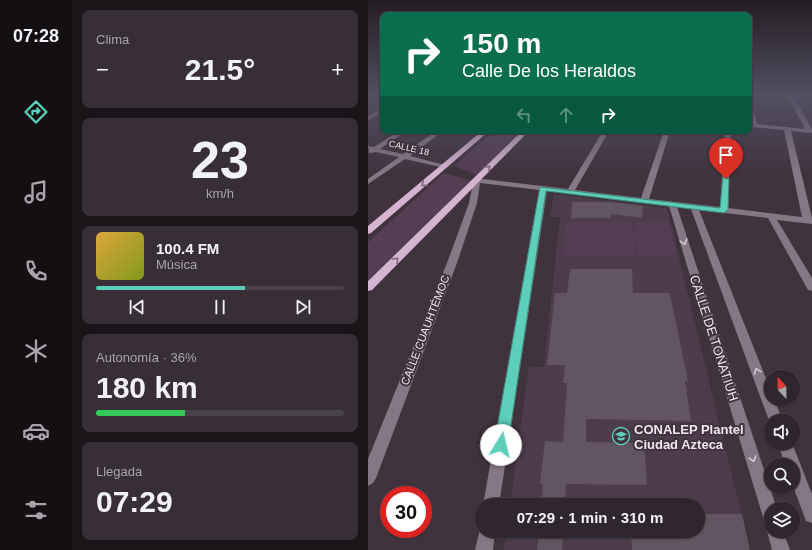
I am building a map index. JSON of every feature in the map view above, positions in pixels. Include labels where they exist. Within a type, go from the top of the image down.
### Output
[{"type":"main road","points":[[368,231],[482,134]]},
{"type":"main road","points":[[368,287],[523,134]]},
{"type":"street","points":[[805,122],[810,131]]},
{"type":"street","points":[[752,125],[810,131]]},
{"type":"street","points":[[477,180],[810,220],[787,128]]},
{"type":"street","points":[[368,154],[371,149],[398,134]]},
{"type":"street","points":[[368,182],[436,134]]},
{"type":"street","points":[[570,192],[604,134]]},
{"type":"street","points":[[644,201],[666,134]]},
{"type":"street","points":[[724,210],[728,134]]},
{"type":"street","name":"CALLE 18","points":[[371,149],[445,166]]},
{"type":"street","name":"CALLE CUAUHTÉMOC","points":[[368,478],[452,262],[473,203],[477,180]]},
{"type":"street","points":[[492,498],[543,189]]},
{"type":"street","name":"CALLE DE TONATIUH","points":[[672,204],[766,502]]},
{"type":"street","points":[[694,207],[773,414]]},
{"type":"street","points":[[771,216],[812,287]]},
{"type":"street","points":[[800,483],[812,515]]},
{"type":"street","points":[[484,550],[486,538]]},
{"type":"street","points":[[777,538],[781,550]]},
{"type":"shaded area","points":[[491,134],[519,134],[478,175],[454,166]]},
{"type":"shaded area","points":[[444,173],[471,181],[368,280],[368,242]]},
{"type":"shaded area","name":"CONALEP Plantel Ciudad Azteca","points":[[554,194],[667,208],[750,550],[504,550],[505,538],[705,538],[705,498],[511,498],[529,367],[544,367],[560,217],[550,217]]},
{"type":"shaded area","points":[[632,221],[636,255],[562,256],[567,222]]},
{"type":"shaded area","points":[[669,221],[677,255],[637,256],[634,222]]},
{"type":"building","points":[[572,202],[611,202],[643,206],[642,218],[611,214],[611,218],[571,218]]},
{"type":"building","points":[[570,269],[632,269],[633,293],[670,293],[688,381],[685,381],[691,421],[586,419],[586,442],[644,443],[647,485],[566,484],[565,498],[542,498],[543,484],[540,484],[545,441],[563,442],[567,383],[563,383],[565,365],[547,365],[555,293],[567,293]]},
{"type":"building","points":[[705,514],[742,514],[750,550],[632,550],[631,538],[705,538]]},
{"type":"building","points":[[538,538],[563,538],[562,550],[537,550]]},
{"type":"place","name":"CONALEP Plantel Ciudad Azteca","points":[[621,436]]},
{"type":"route","points":[[501,445],[543,189],[724,210],[726,179]]}]
